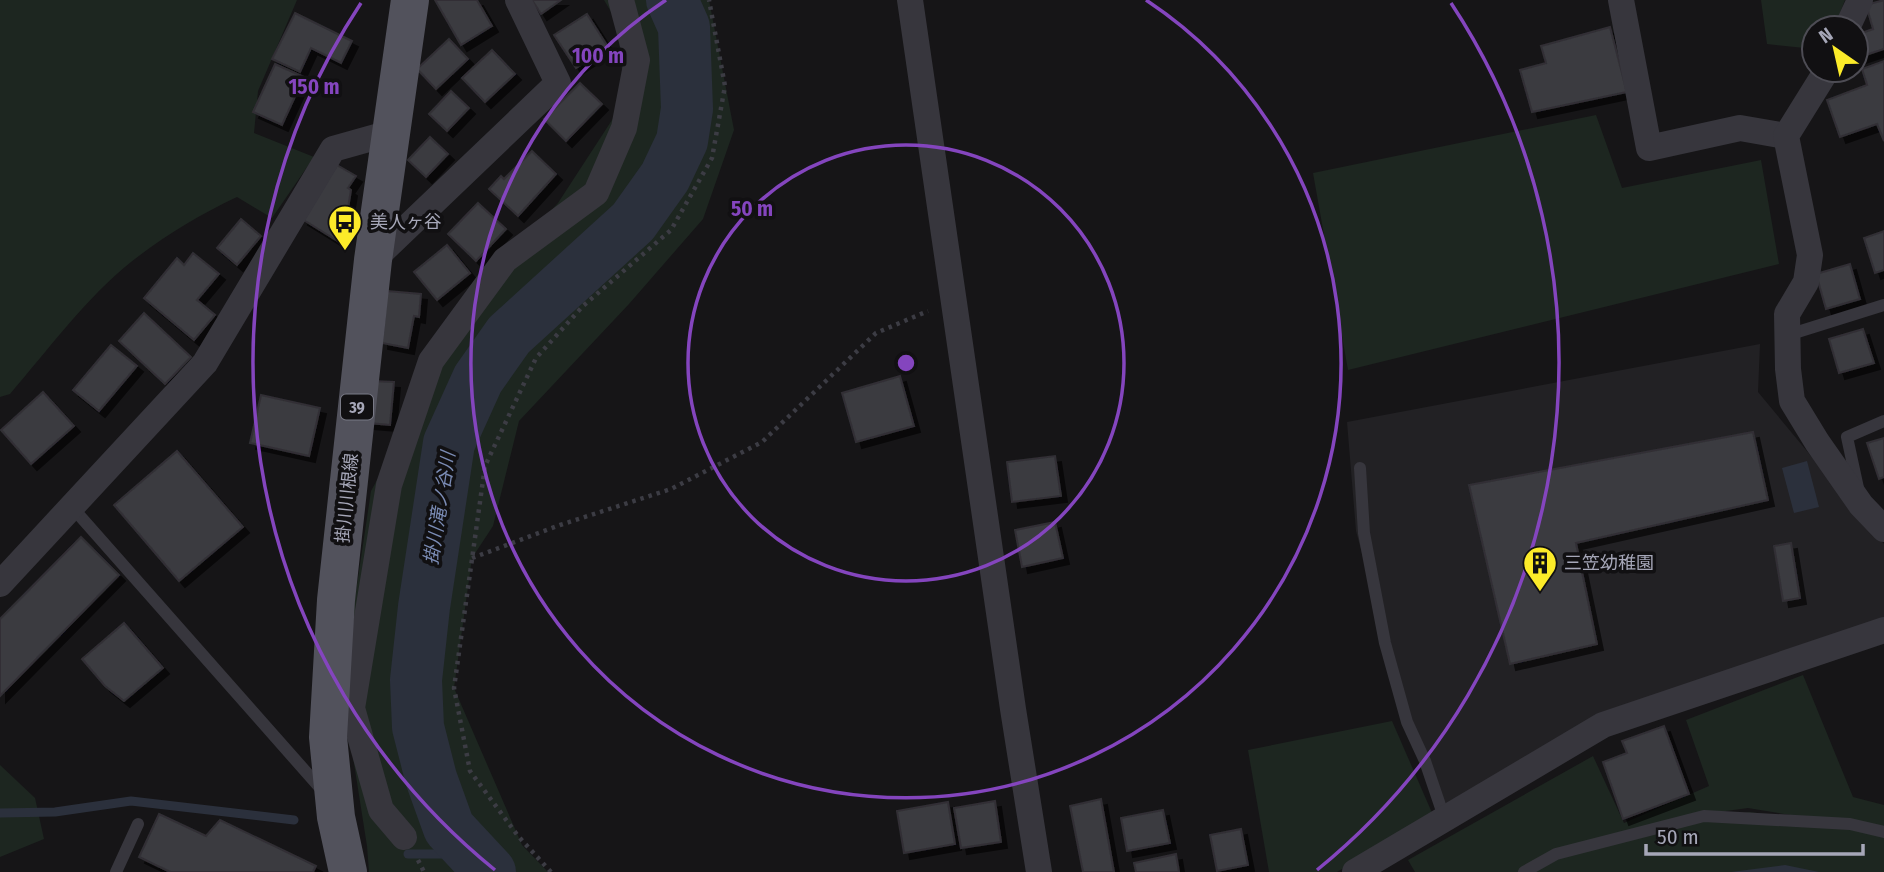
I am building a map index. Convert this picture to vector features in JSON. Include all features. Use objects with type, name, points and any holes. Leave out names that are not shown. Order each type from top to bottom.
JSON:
[{"type":"main road","name":"掛川川根線","points":[[346,864],[335,810],[328,737],[336,600],[373,260],[410,0]]},
{"type":"street","points":[[373,260],[558,83],[518,0]]},
{"type":"street","points":[[404,837],[382,810],[352,708],[389,485],[431,361],[505,260],[596,193],[624,128],[637,60],[621,0]]},
{"type":"street","points":[[910,0],[1039,872]]},
{"type":"street","points":[[1621,0],[1648,148],[1740,128],[1786,136]]},
{"type":"street","points":[[1818,84],[1786,136],[1811,255],[1806,282],[1787,314],[1788,369],[1792,401],[1861,505],[1884,529]]},
{"type":"street","points":[[0,584],[205,363],[334,149],[390,133]]},
{"type":"street","points":[[1355,872],[1603,724],[1884,630]]},
{"type":"lane","points":[[1788,335],[1884,305]]},
{"type":"lane","points":[[1861,505],[1847,437],[1884,421]]},
{"type":"lane","points":[[1360,468],[1364,533],[1385,643],[1407,722],[1425,761],[1444,817]]},
{"type":"lane","points":[[72,507],[335,810]]},
{"type":"lane","points":[[1524,872],[1556,854],[1704,816],[1850,824],[1884,832]]},
{"type":"lane","points":[[116,872],[138,824]]},
{"type":"path","points":[[551,872],[518,836],[470,771],[454,688],[485,466],[536,358],[583,306],[671,230],[712,158],[726,86],[709,0]]},
{"type":"path","points":[[472,558],[671,488],[762,442],[876,333],[954,301]]},
{"type":"path","points":[[419,862],[424,872]]},
{"type":"shaded area","points":[[0,0],[297,0],[258,91],[254,133],[314,157],[272,218],[237,197],[182,226],[131,262],[83,308],[10,394],[0,397]]},
{"type":"shaded area","points":[[604,0],[709,0],[734,130],[703,219],[629,304],[519,421],[493,526],[472,558],[454,688],[522,845],[548,872],[369,872],[353,757],[350,631],[371,491],[394,449],[447,323],[558,203],[625,100],[617,22]]},
{"type":"shaded area","points":[[1761,0],[1845,0],[1840,14],[1800,14],[1800,48],[1767,44]]},
{"type":"shaded area","points":[[1596,115],[1622,188],[1761,160],[1779,264],[1348,370],[1313,173]]},
{"type":"shaded area","points":[[1760,344],[1758,392],[1884,544],[1884,618],[1643,702],[1444,817],[1407,722],[1356,531],[1347,422]]},
{"type":"shaded area","points":[[1803,675],[1853,797],[1884,805],[1884,872],[1415,872],[1408,860],[1593,756],[1624,823],[1709,786],[1686,720]],"holes":[[[1748,808],[1839,823],[1749,812],[1588,847],[1719,812]]]},
{"type":"shaded area","points":[[1392,721],[1433,815],[1337,872],[1269,872],[1248,750]]},
{"type":"shaded area","points":[[0,765],[35,798],[44,839],[0,857]]},
{"type":"water","points":[[1807,461],[1819,507],[1794,513],[1782,468]]},
{"type":"water","points":[[1785,865],[1819,872],[1731,872]]},
{"type":"building","points":[[435,0],[477,0],[492,26],[461,45]]},
{"type":"building","points":[[532,0],[561,0],[541,14]]},
{"type":"building","points":[[1884,0],[1884,49],[1870,54],[1870,30],[1873,29],[1866,5]]},
{"type":"building","points":[[295,13],[352,41],[341,63],[311,48],[300,72],[272,59]]},
{"type":"building","points":[[587,14],[608,47],[576,68],[554,35]]},
{"type":"building","points":[[1610,27],[1627,92],[1532,112],[1520,70],[1546,63],[1541,46]]},
{"type":"building","points":[[449,39],[468,59],[436,89],[417,69]]},
{"type":"building","points":[[492,50],[515,74],[485,102],[462,78]]},
{"type":"building","points":[[1884,61],[1884,141],[1877,124],[1840,137],[1827,100],[1870,84],[1870,66]]},
{"type":"building","points":[[275,64],[304,77],[282,125],[253,112]]},
{"type":"building","points":[[580,83],[602,104],[566,141],[544,119]]},
{"type":"building","points":[[451,91],[469,108],[447,131],[429,114]]},
{"type":"building","points":[[430,137],[448,154],[426,177],[408,160]]},
{"type":"building","points":[[532,151],[556,174],[518,216],[489,189],[501,176],[504,179]]},
{"type":"building","points":[[337,165],[356,176],[348,188],[351,190],[347,215],[339,227],[346,231],[339,242],[302,219]]},
{"type":"building","points":[[478,203],[506,229],[476,261],[448,234]]},
{"type":"building","points":[[241,219],[261,236],[237,265],[217,248]]},
{"type":"building","points":[[1884,231],[1884,270],[1875,273],[1864,238]]},
{"type":"building","points":[[447,245],[470,273],[437,300],[414,272]]},
{"type":"building","points":[[193,253],[219,274],[197,300],[215,315],[194,340],[144,298],[177,258],[184,265]]},
{"type":"building","points":[[1850,264],[1860,299],[1826,309],[1816,274]]},
{"type":"building","points":[[387,291],[421,294],[419,317],[414,316],[408,348],[382,343]]},
{"type":"building","points":[[144,313],[191,357],[165,384],[119,341]]},
{"type":"building","points":[[1863,329],[1874,363],[1839,373],[1829,339]]},
{"type":"building","points":[[111,345],[137,366],[99,411],[73,390]]},
{"type":"building","points":[[900,376],[914,426],[856,442],[842,393]]},
{"type":"building","points":[[372,381],[394,382],[390,425],[368,423]]},
{"type":"building","points":[[43,392],[74,426],[31,464],[1,430]]},
{"type":"building","points":[[261,395],[320,408],[309,456],[250,443]]},
{"type":"building","name":"三笠幼稚園","points":[[1753,432],[1768,500],[1576,543],[1597,644],[1510,664],[1469,485]]},
{"type":"building","points":[[1884,438],[1884,477],[1879,479],[1867,443]]},
{"type":"building","points":[[177,451],[243,527],[179,581],[114,505]]},
{"type":"building","points":[[1055,456],[1061,496],[1012,502],[1007,462]]},
{"type":"building","points":[[1055,522],[1063,558],[1022,567],[1015,530]]},
{"type":"building","points":[[81,537],[119,575],[0,696],[0,619]]},
{"type":"building","points":[[1791,543],[1800,598],[1783,601],[1774,546]]},
{"type":"building","points":[[124,623],[163,668],[124,701],[105,686],[82,659]]},
{"type":"building","points":[[1664,726],[1689,794],[1623,819],[1603,762],[1627,753],[1622,741]]},
{"type":"building","points":[[1101,799],[1114,872],[1083,872],[1070,806]]},
{"type":"building","points":[[995,801],[1001,842],[961,848],[954,808]]},
{"type":"building","points":[[948,802],[955,844],[904,853],[897,811]]},
{"type":"building","points":[[1163,810],[1170,843],[1127,851],[1121,818]]},
{"type":"building","points":[[159,814],[206,836],[220,820],[316,866],[313,872],[170,872],[139,857]]},
{"type":"building","points":[[1241,829],[1248,865],[1217,871],[1210,835]]},
{"type":"building","points":[[1176,854],[1179,872],[1136,872],[1134,863]]},
{"type":"waterway","name":"掛川滝ノ谷川","points":[[490,872],[449,828],[431,778],[418,727],[416,680],[424,607],[449,443],[478,379],[509,335],[633,222],[665,177],[682,141],[687,109],[684,27],[672,0]]},
{"type":"waterway","points":[[0,813],[55,812],[131,801],[294,820]]},
{"type":"waterway","points":[[408,854],[471,854]]},
{"type":"place","name":"美人ヶ谷","points":[[345,252]]},
{"type":"place","name":"三笠幼稚園","points":[[1540,593]]}]
